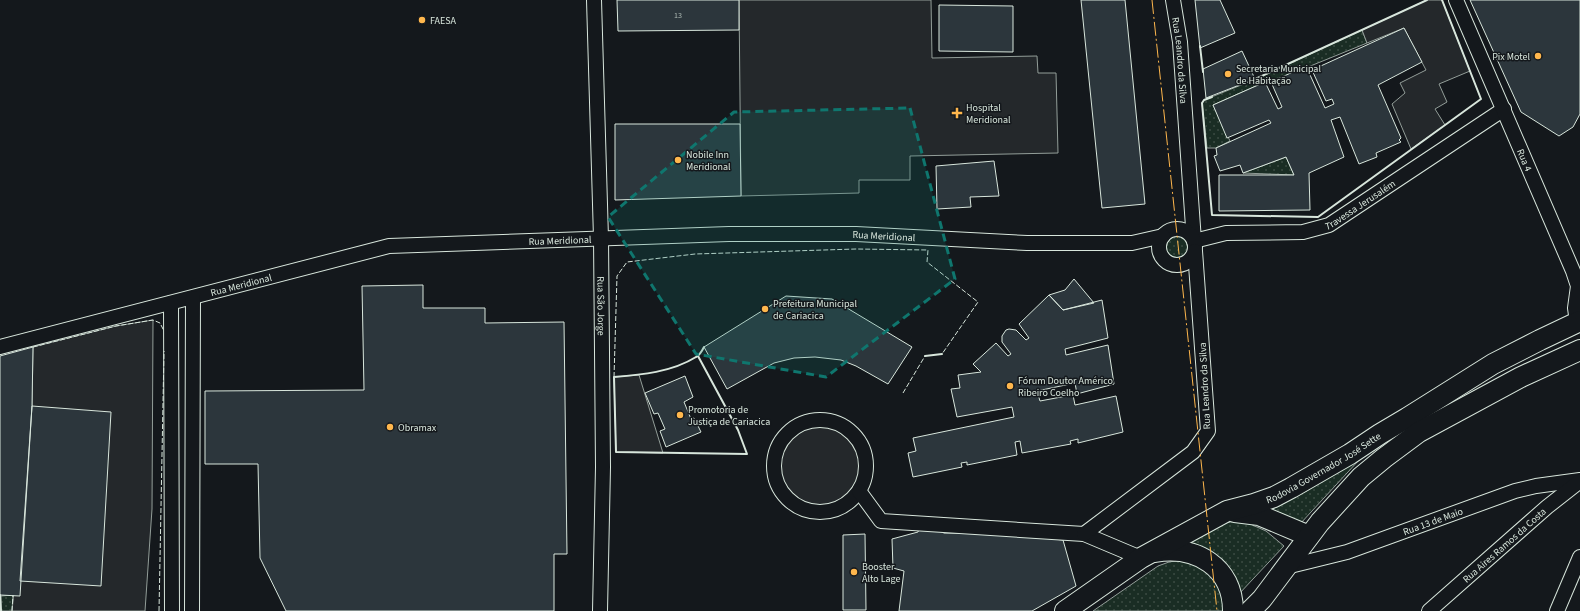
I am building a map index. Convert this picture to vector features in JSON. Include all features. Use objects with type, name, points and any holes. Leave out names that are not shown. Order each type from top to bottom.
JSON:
[{"type":"main road","points":[[1522,377],[1569,348],[1574,340],[1579,322]]},
{"type":"main road","name":"Rodovia Governador José Sette","points":[[1065,611],[1141,558],[1227,511],[1274,497],[1291,488],[1350,454],[1494,364],[1579,322]]},
{"type":"main road","points":[[1250,611],[1262,598],[1309,536],[1361,477],[1419,432],[1522,377],[1580,350]]},
{"type":"main road","points":[[1227,511],[1259,515],[1309,536]]},
{"type":"main road","points":[[1141,558],[1154,552],[1169,550],[1194,554],[1209,562],[1221,572],[1231,589],[1233,611]]},
{"type":"street","name":"Rua São Jorge","points":[[594,0],[601,238],[603,467],[600,611]]},
{"type":"street","name":"Rua Leandro da Silva","points":[[1084,534],[1193,452],[1208,431],[1180,42],[1173,0]]},
{"type":"street","name":"Rua 4","points":[[1456,0],[1578,286],[1575,308],[1579,322]]},
{"type":"street","name":"Travessa Jerusalém","points":[[1195,246],[1226,233],[1303,232],[1329,225],[1504,110]]},
{"type":"street","points":[[1179,229],[1187,232],[1195,246],[1191,260],[1177,265],[1169,263],[1159,251],[1160,241],[1163,236],[1171,230],[1179,229]]},
{"type":"street","name":"Rua Meridional","points":[[0,347],[389,246],[706,234],[856,234],[1027,243],[1132,243]]},
{"type":"street","points":[[1132,243],[1163,236]]},
{"type":"street","points":[[1132,243],[1169,263],[1183,268],[1198,283]]},
{"type":"street","points":[[192,611],[193,298]]},
{"type":"street","points":[[171,303],[172,611]]},
{"type":"street","points":[[818,420],[837,424],[849,431],[859,442],[865,455],[866,469],[864,483],[859,492],[846,505],[833,511],[818,512],[804,510],[792,503],[782,492],[776,478],[774,464],[777,450],[785,438],[795,428],[808,422],[818,420]]},
{"type":"street","name":"Rua 13 de Maio","points":[[1286,567],[1347,552],[1515,491],[1536,486],[1580,480]]},
{"type":"street","name":"Rua Aires Ramos da Costa","points":[[1429,611],[1547,507],[1580,480]]},
{"type":"street","points":[[859,492],[881,521],[1084,534],[1141,558]]},
{"type":"street","points":[[1556,611],[1580,557]]},
{"type":"highlighted area","points":[[910,108],[955,279],[826,377],[696,354],[608,217],[734,112]]},
{"type":"green space","points":[[1362,30],[1367,43],[1271,82],[1265,82],[1213,105],[1230,141],[1216,148],[1207,148],[1202,103],[1204,100],[1261,77]]},
{"type":"green space","points":[[1286,157],[1294,175],[1243,173]]},
{"type":"green space","points":[[1175,230],[1183,231],[1192,237],[1190,259],[1181,264],[1173,264],[1167,260],[1162,255],[1160,248],[1161,240],[1166,234]]},
{"type":"green space","points":[[1371,447],[1300,524],[1269,511],[1308,490]]},
{"type":"green space","points":[[1241,520],[1266,531],[1284,546],[1238,595],[1180,543],[1220,524]]},
{"type":"green space","points":[[1181,560],[1192,562],[1211,574],[1223,595],[1223,611],[1093,611],[1158,566]]},
{"type":"green space","points":[[13,595],[12,611],[1,611],[1,596]]},
{"type":"shaded area","points":[[739,0],[931,0],[932,58],[1037,56],[1038,73],[1056,73],[1058,153],[910,156],[910,180],[859,180],[859,193],[741,196]]},
{"type":"shaded area","points":[[1427,0],[1442,0],[1470,71],[1439,84],[1447,102],[1435,109],[1445,125],[1411,149],[1392,104],[1405,93],[1400,83],[1426,70],[1404,28],[1367,43],[1362,30]]},
{"type":"shaded area","points":[[153,320],[152,509],[145,611],[12,611],[32,406],[33,347],[116,326]]},
{"type":"shaded area","points":[[639,375],[663,453],[616,452],[614,377]]},
{"type":"shaded area","points":[[820,420],[837,424],[852,434],[862,449],[866,466],[862,483],[852,498],[837,508],[820,512],[803,508],[788,498],[778,483],[774,466],[778,449],[788,434],[803,424]]},
{"type":"building","points":[[617,0],[739,0],[739,30],[618,31]]},
{"type":"building","points":[[1081,0],[1125,0],[1145,204],[1102,208]]},
{"type":"building","points":[[1195,0],[1220,0],[1235,33],[1200,48]]},
{"type":"building","name":"Pix Motel","points":[[1470,0],[1580,0],[1580,114],[1573,127],[1559,136],[1521,112]]},
{"type":"building","points":[[939,5],[1013,6],[1013,52],[939,51]]},
{"type":"building","points":[[1404,28],[1422,62],[1378,85],[1401,138],[1399,140],[1401,142],[1376,153],[1377,157],[1359,164],[1340,117],[1331,120],[1344,157],[1309,173],[1310,210],[1219,211],[1219,175],[1294,175],[1286,157],[1243,173],[1240,165],[1220,171],[1214,156],[1217,155],[1216,148],[1271,123],[1269,120],[1227,138],[1213,105],[1265,82],[1278,109],[1282,107],[1271,82],[1306,66],[1325,108],[1334,104],[1332,99],[1326,101],[1312,70]]},
{"type":"building","name":"Secretaria Municipal de Habitação","points":[[1242,51],[1255,79],[1206,98],[1203,69]]},
{"type":"building","name":"Nobile Inn Meridional","points":[[615,124],[740,124],[741,196],[615,200]]},
{"type":"building","points":[[994,161],[999,196],[970,197],[971,207],[937,209],[936,166]]},
{"type":"building","points":[[1074,279],[1094,303],[1063,310],[1049,295],[1065,290]]},
{"type":"building","name":"Obramax","points":[[423,285],[423,308],[485,308],[485,323],[564,322],[567,554],[554,554],[554,611],[286,611],[260,558],[258,464],[205,464],[205,391],[364,390],[362,286]]},
{"type":"building","name":"Fórum Doutor Américo Ribeiro Coelho","points":[[1049,295],[1063,310],[1102,300],[1108,338],[1065,349],[1066,355],[1108,345],[1114,384],[1077,394],[1075,383],[1037,391],[1040,401],[1076,394],[1073,395],[1075,405],[1116,396],[1123,432],[1078,443],[1078,439],[1070,441],[1071,444],[1022,453],[1020,441],[1015,442],[1017,455],[967,465],[967,462],[961,463],[962,467],[913,477],[908,453],[916,451],[913,438],[1014,417],[1012,407],[957,417],[951,389],[960,388],[958,375],[981,372],[973,364],[996,343],[1008,356],[1011,354],[1002,342],[1002,336],[1006,330],[1016,330],[1026,340],[1029,338],[1019,324]]},
{"type":"building","points":[[786,296],[832,299],[912,347],[888,384],[856,366],[841,360],[815,357],[794,358],[774,363],[727,389],[704,347]]},
{"type":"building","points":[[33,347],[32,406],[20,596],[0,595],[0,356]]},
{"type":"building","points":[[685,376],[693,397],[684,402],[691,419],[694,418],[701,432],[666,447],[660,431],[665,429],[658,413],[654,414],[645,393]]},
{"type":"building","points":[[32,406],[111,412],[101,586],[20,581]]},
{"type":"building","points":[[934,528],[944,533],[995,533],[1063,540],[1076,586],[1032,611],[899,611],[904,571],[893,568],[892,539],[918,532],[919,529]]},
{"type":"building","name":"Booster Alto Lage","points":[[865,534],[866,610],[843,610],[843,535]]},
{"type":"fence","points":[[614,377],[617,276],[627,262],[695,254],[856,249],[928,250],[927,262],[978,302],[942,354]]},
{"type":"fence","points":[[33,347],[116,326],[153,320],[160,323],[164,331]]},
{"type":"fence","points":[[159,611],[164,351]]},
{"type":"fence","points":[[903,393],[925,356]]},
{"type":"fence","points":[[12,611],[13,595]]},
{"type":"wall","points":[[1253,80],[1427,0]]},
{"type":"wall","points":[[1212,97],[1204,100],[1202,103],[1212,215],[1318,217],[1481,99],[1442,0]]},
{"type":"wall","points":[[1200,46],[1203,72]]},
{"type":"wall","points":[[698,356],[738,430],[747,454],[616,452],[614,377],[645,374],[677,366],[697,356],[701,353],[704,347]]},
{"type":"wall","points":[[925,356],[942,354]]},
{"type":"wall","points":[[0,595],[1,611]]},
{"type":"power","points":[[1152,0],[1217,611]]},
{"type":"place","name":"FAESA","points":[[422,20]]},
{"type":"place","name":"Pix Motel","points":[[1538,56]]},
{"type":"place","name":"Secretaria Municipal de Habitação","points":[[1228,74]]},
{"type":"place","name":"Hospital Meridional","points":[[957,113]]},
{"type":"place","name":"Nobile Inn Meridional","points":[[678,160]]},
{"type":"place","name":"Prefeitura Municipal de Cariacica","points":[[765,309]]},
{"type":"place","name":"Fórum Doutor Américo Ribeiro Coelho","points":[[1010,386]]},
{"type":"place","name":"Promotoria de Justiça de Cariacica","points":[[680,415]]},
{"type":"place","name":"Obramax","points":[[390,427]]},
{"type":"place","name":"Booster Alto Lage","points":[[854,572]]}]
